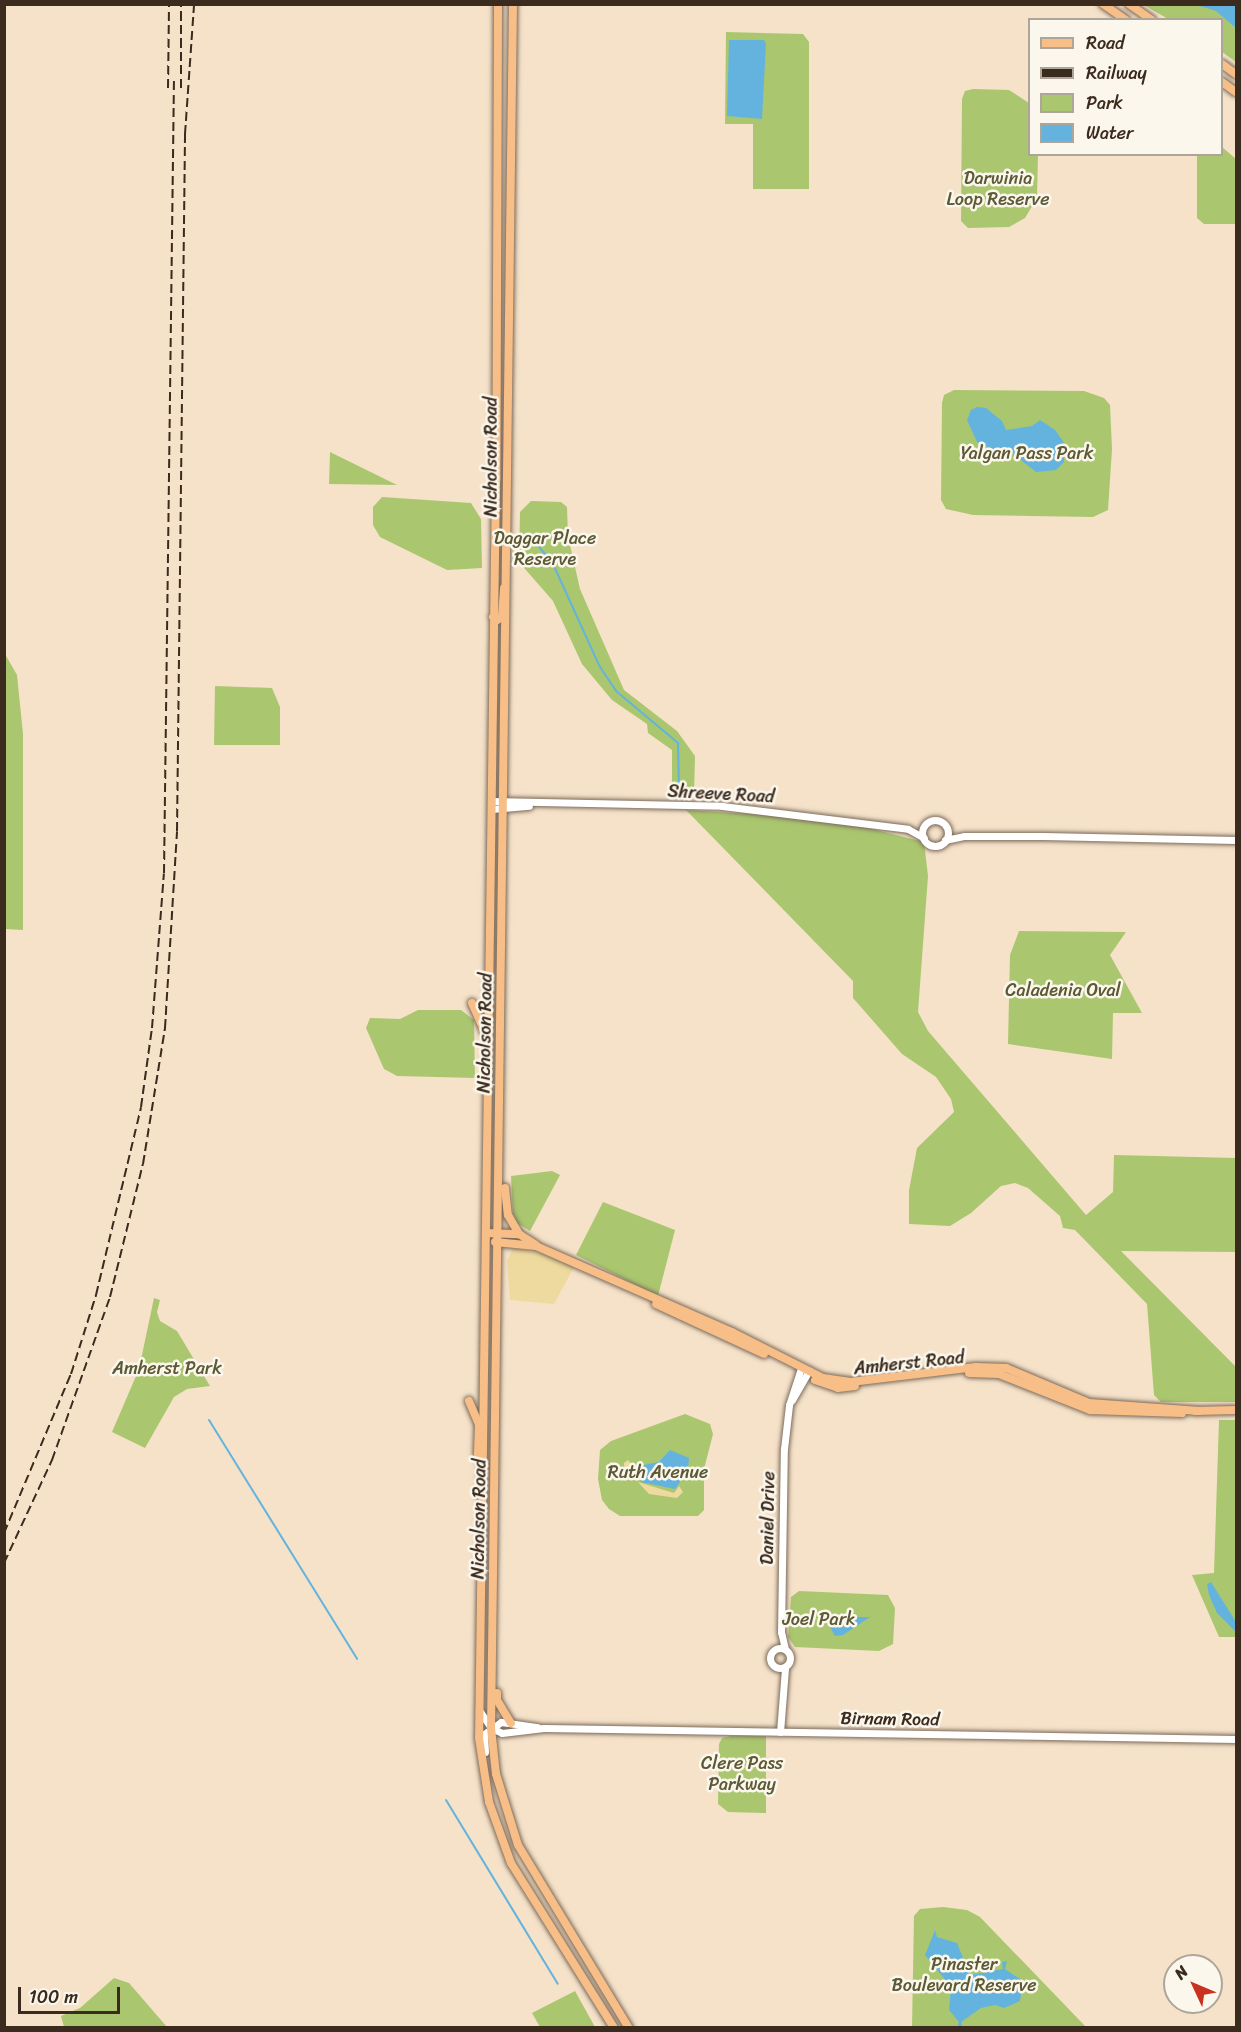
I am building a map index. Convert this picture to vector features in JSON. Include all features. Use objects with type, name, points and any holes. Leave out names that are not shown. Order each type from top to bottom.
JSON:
[{"type":"main road","name":"Nicholson Road","points":[[498,4],[492,805],[484,1466],[478,1709],[481,1765],[498,1833],[521,1882],[614,2028]]},
{"type":"main road","name":"Nicholson Road","points":[[513,4],[501,1146],[491,1728],[496,1774],[518,1845],[628,2026]]},
{"type":"main road","points":[[1103,4],[1123,18]]},
{"type":"main road","points":[[1129,4],[1149,18]]},
{"type":"main road","points":[[1223,65],[1236,74]]},
{"type":"main road","points":[[1223,83],[1236,92]]},
{"type":"main road","points":[[493,617],[497,620],[502,617],[507,576]]},
{"type":"main road","points":[[472,1003],[489,1042]]},
{"type":"main road","points":[[501,1146],[508,1215],[519,1234]]},
{"type":"main road","points":[[486,1238],[499,1233],[519,1234]]},
{"type":"main road","name":"Amherst Road","points":[[519,1234],[536,1246],[823,1378],[851,1382],[976,1367],[1006,1368],[1089,1403],[1200,1411],[1236,1410]]},
{"type":"main road","name":"Amherst Road","points":[[486,1238],[499,1242],[536,1246]]},
{"type":"main road","points":[[469,1401],[479,1424],[478,1454],[484,1466]]},
{"type":"main road","points":[[495,1591],[499,1600],[497,1700],[511,1723]]},
{"type":"street","name":"Shreeve Road","points":[[492,805],[723,806],[908,829],[938,820],[947,828],[964,836]]},
{"type":"street","points":[[924,838],[925,825]]},
{"type":"street","points":[[945,840],[947,828]]},
{"type":"street","name":"Shreeve Road","points":[[908,829],[934,845],[964,836],[1236,840]]},
{"type":"street","name":"Daniel Drive","points":[[781,1668],[791,1659],[785,1649],[781,1632],[784,1449],[789,1405],[804,1371]]},
{"type":"street","name":"Daniel Drive","points":[[780,1731],[781,1668],[770,1659],[781,1632]]},
{"type":"street","points":[[774,1649],[785,1649]]},
{"type":"street","points":[[478,1709],[491,1728],[483,1737],[489,1802]]},
{"type":"street","name":"Birnam Road","points":[[491,1728],[501,1722],[544,1728]]},
{"type":"street","name":"Birnam Road","points":[[491,1728],[502,1733],[544,1728],[1236,1739]]},
{"type":"green space","points":[[1144,5],[1236,5],[1236,62],[1223,53],[1223,18],[1166,18]]},
{"type":"green space","points":[[726,32],[803,34],[809,42],[809,189],[753,189],[753,124],[725,124]]},
{"type":"green space","name":"Darwinia Loop Reserve","points":[[973,89],[1009,90],[1028,102],[1028,156],[1038,156],[1037,198],[1025,218],[1009,227],[968,228],[961,221],[962,99],[965,91]]},
{"type":"green space","points":[[1223,148],[1236,159],[1236,224],[1204,224],[1197,218],[1197,156],[1223,156]]},
{"type":"green space","name":"Yalgan Pass Park","points":[[954,390],[1084,391],[1104,398],[1110,405],[1112,449],[1108,510],[1093,517],[973,515],[946,509],[941,500],[942,403],[944,395]]},
{"type":"green space","points":[[330,452],[397,485],[329,484]]},
{"type":"green space","points":[[382,497],[471,503],[481,519],[482,568],[447,570],[380,537],[373,525],[373,507]]},
{"type":"green space","name":"Daggar Place Reserve","points":[[531,501],[561,502],[567,507],[568,536],[580,589],[624,690],[677,731],[695,756],[694,796],[672,795],[672,750],[648,733],[647,724],[612,700],[582,664],[553,601],[519,562],[520,512]]},
{"type":"green space","points":[[5,654],[17,675],[23,734],[23,930],[5,929]]},
{"type":"green space","points":[[215,686],[272,688],[280,707],[280,745],[214,745]]},
{"type":"green space","points":[[686,810],[785,816],[860,826],[924,842],[928,876],[918,1012],[928,1031],[1086,1215],[1113,1192],[1114,1155],[1236,1158],[1236,1252],[1121,1251],[1236,1367],[1236,1402],[1161,1402],[1154,1395],[1147,1304],[1075,1230],[1063,1228],[1060,1216],[1028,1188],[1015,1183],[1001,1186],[971,1213],[950,1226],[909,1224],[909,1190],[917,1148],[954,1112],[951,1099],[936,1077],[902,1054],[853,998],[853,981]]},
{"type":"green space","name":"Caladenia Oval","points":[[1019,931],[1126,932],[1110,955],[1142,1013],[1113,1013],[1112,1059],[1008,1044],[1010,955]]},
{"type":"green space","points":[[418,1010],[461,1010],[474,1020],[475,1078],[397,1076],[384,1069],[366,1028],[370,1018],[400,1019]]},
{"type":"green space","points":[[552,1171],[560,1175],[530,1231],[517,1223],[513,1213],[511,1176]]},
{"type":"green space","points":[[603,1202],[675,1230],[658,1296],[576,1255]]},
{"type":"green space","name":"Amherst Park","points":[[154,1298],[160,1300],[157,1312],[160,1321],[177,1331],[210,1386],[187,1389],[174,1397],[145,1448],[112,1432],[139,1369]]},
{"type":"green space","name":"Ruth Avenue","points":[[685,1414],[710,1424],[713,1434],[704,1469],[704,1510],[698,1516],[620,1516],[609,1509],[602,1500],[598,1479],[600,1450],[611,1441]]},
{"type":"green space","points":[[1219,1420],[1236,1420],[1236,1637],[1219,1637],[1192,1575],[1214,1573]]},
{"type":"green space","name":"Joel Park","points":[[799,1591],[888,1595],[895,1608],[893,1644],[879,1651],[795,1647],[788,1637],[791,1597]]},
{"type":"green space","name":"Clere Pass Parkway","points":[[766,1736],[766,1813],[728,1812],[718,1804],[719,1744],[722,1738]]},
{"type":"green space","name":"Pinaster Boulevard Reserve","points":[[943,1907],[967,1910],[980,1917],[1086,2027],[912,2028],[914,1916],[920,1909]]},
{"type":"green space","points":[[114,1978],[129,1983],[167,2027],[64,2027],[61,2016],[80,2008]]},
{"type":"green space","points":[[575,1991],[595,2027],[540,2027],[532,2013]]},
{"type":"sand","points":[[513,1248],[541,1253],[574,1267],[554,1304],[510,1300],[507,1261]]},
{"type":"sand","points":[[628,1460],[637,1471],[637,1478],[624,1476],[624,1463]]},
{"type":"sand","points":[[638,1482],[674,1493],[679,1486],[683,1492],[677,1498],[649,1494]]},
{"type":"water","points":[[1197,5],[1236,5],[1236,28],[1216,11]]},
{"type":"water","points":[[729,40],[764,40],[766,44],[762,119],[727,116]]},
{"type":"water","points":[[977,407],[986,408],[1002,421],[1006,430],[1032,426],[1040,420],[1055,430],[1065,444],[1064,462],[1056,470],[1036,472],[1012,453],[1000,453],[977,442],[967,420],[971,410]]},
{"type":"water","points":[[670,1450],[689,1458],[688,1468],[674,1468],[680,1482],[675,1489],[641,1482],[638,1466],[659,1462]]},
{"type":"water","points":[[1211,1582],[1236,1622],[1236,1632],[1217,1613],[1209,1595],[1207,1584]]},
{"type":"water","points":[[824,1617],[870,1617],[843,1635],[835,1636]]},
{"type":"water","points":[[935,1930],[937,1937],[957,1943],[970,1975],[1003,1969],[1002,1962],[1007,1961],[1005,1969],[1023,1981],[1020,2001],[1004,2008],[995,2005],[981,2008],[961,2022],[962,2027],[957,2027],[959,2022],[949,2010],[951,1987],[925,1955]]},
{"type":"waterway","points":[[534,541],[553,564],[600,667],[616,691],[678,743],[679,792]]},
{"type":"waterway","points":[[209,1420],[357,1659]]},
{"type":"waterway","points":[[446,1800],[558,1984]]},
{"type":"railway","points":[[168,88],[169,4]]},
{"type":"railway","points":[[181,4],[181,88]]},
{"type":"railway","points":[[4,1563],[52,1460],[110,1297],[143,1164],[165,1028],[177,831],[185,134],[194,4]]},
{"type":"railway","points":[[4,1533],[71,1374],[96,1295],[141,1107],[152,1028],[164,873],[174,78]]}]
